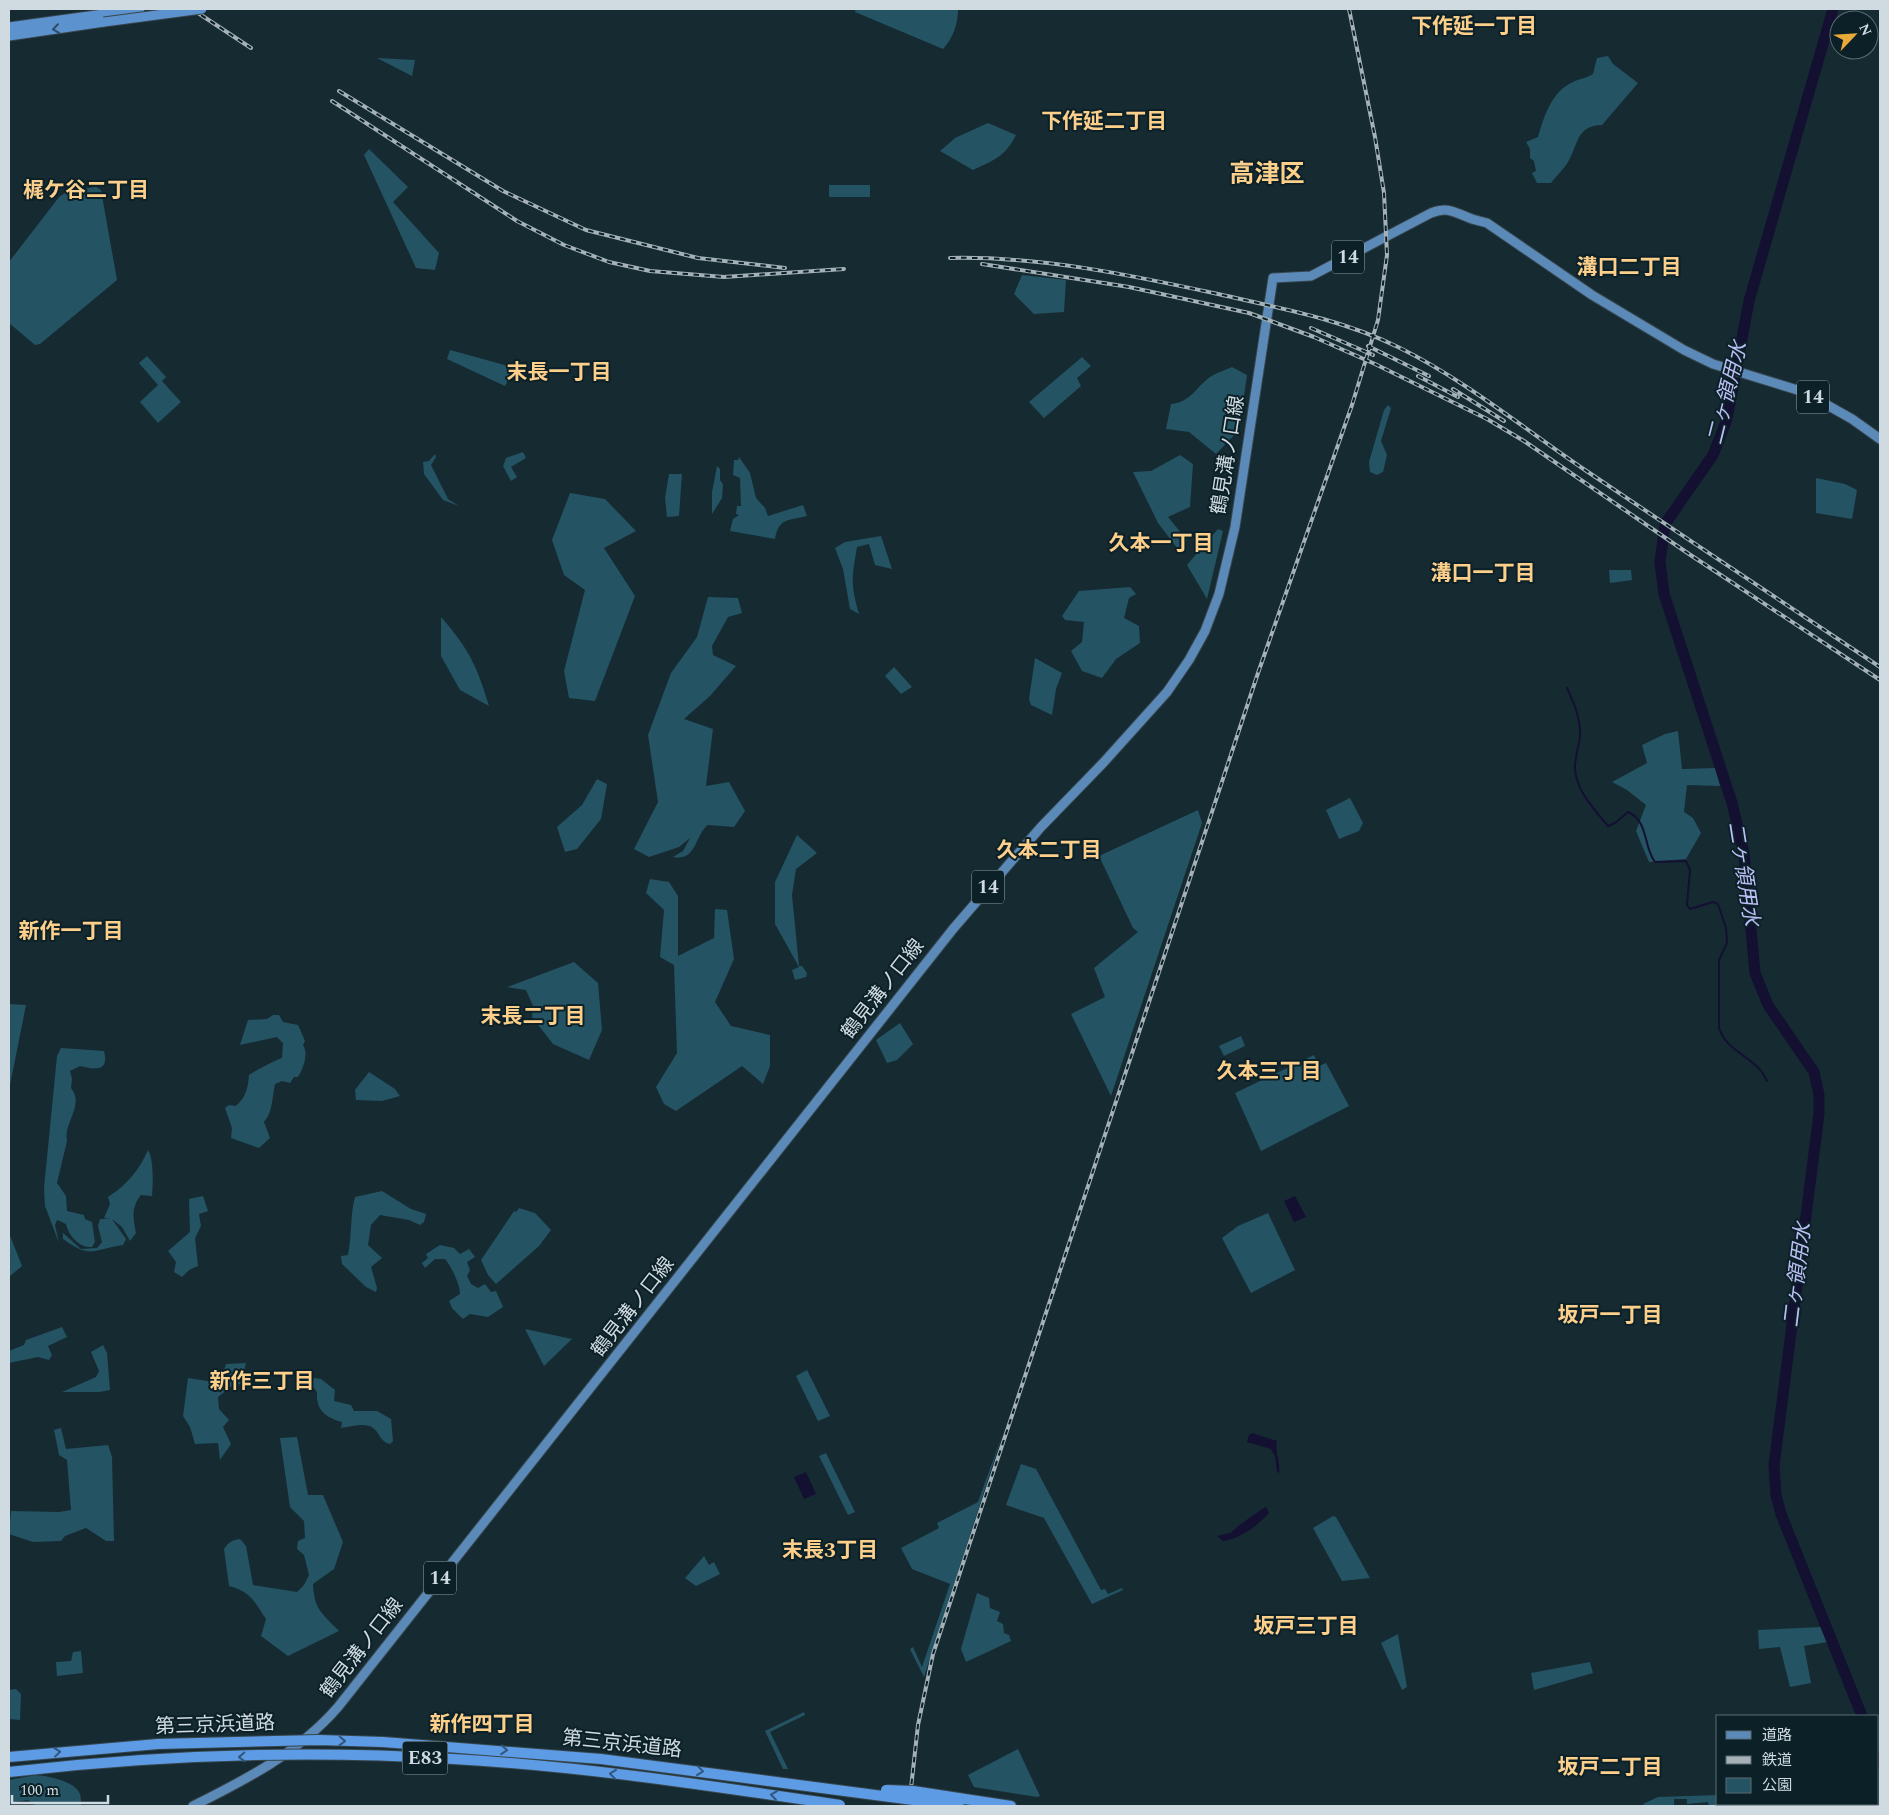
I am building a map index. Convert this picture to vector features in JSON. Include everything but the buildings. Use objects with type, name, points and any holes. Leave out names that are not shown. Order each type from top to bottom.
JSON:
[{"type":"highway","points":[[9,36],[140,9]]},
{"type":"highway","points":[[9,27],[202,9]]},
{"type":"highway","name":"第三京浜道路","points":[[9,1757],[158,1744],[319,1740],[383,1742],[567,1755],[959,1806]]},
{"type":"highway","name":"第三京浜道路","points":[[9,1772],[138,1761],[241,1757],[319,1755],[453,1759],[573,1769],[845,1806]]},
{"type":"highway","points":[[842,1790],[913,1791],[1011,1806]]},
{"type":"main road","name":"鶴見溝ノ口線","points":[[193,1806],[249,1778],[292,1750],[316,1732],[338,1707],[971,907],[1041,827],[1104,762],[1180,675],[1210,621],[1228,559],[1273,278],[1311,276],[1441,209],[1453,210],[1491,225],[1558,273],[1632,320],[1702,359],[1804,392],[1880,439]]},
{"type":"green space","points":[[856,9],[958,9],[954,30],[950,40],[943,49],[855,12]]},
{"type":"green space","points":[[1608,56],[1613,64],[1638,83],[1602,125],[1594,126],[1583,132],[1568,162],[1551,183],[1537,183],[1532,173],[1536,171],[1534,161],[1530,158],[1530,149],[1526,142],[1538,137],[1546,112],[1560,91],[1567,85],[1593,74],[1597,58]]},
{"type":"green space","points":[[377,58],[415,60],[412,76]]},
{"type":"green space","points":[[988,123],[1016,135],[1008,148],[993,160],[973,170],[940,151],[955,138]]},
{"type":"green space","points":[[369,149],[408,187],[393,202],[439,253],[435,270],[416,268],[364,155]]},
{"type":"green space","points":[[829,185],[870,185],[870,197],[829,197]]},
{"type":"green space","points":[[96,187],[101,190],[117,280],[40,344],[35,345],[9,323],[9,262],[59,197],[68,191]]},
{"type":"green space","points":[[1022,275],[1066,280],[1064,312],[1034,314],[1014,294]]},
{"type":"green space","points":[[450,350],[515,368],[505,386],[447,359]]},
{"type":"green space","points":[[147,356],[166,377],[162,381],[181,402],[158,423],[140,402],[158,385],[139,363]]},
{"type":"green space","points":[[1082,357],[1091,366],[1077,378],[1081,386],[1044,418],[1029,402]]},
{"type":"green space","points":[[1232,367],[1247,375],[1239,430],[1216,454],[1189,432],[1166,429],[1171,404],[1178,403],[1188,397],[1210,377]]},
{"type":"green space","points":[[1388,405],[1391,408],[1381,441],[1387,455],[1383,472],[1377,475],[1370,472],[1369,462],[1384,410]]},
{"type":"green space","points":[[523,452],[526,458],[511,467],[517,477],[511,481],[503,466],[506,458]]},
{"type":"green space","points":[[435,454],[436,457],[431,465],[448,499],[459,506],[443,500],[424,474],[423,462],[429,461]]},
{"type":"green space","points":[[1180,455],[1193,464],[1190,507],[1168,517],[1187,540],[1181,553],[1158,523],[1133,472],[1151,471]]},
{"type":"green space","points":[[739,457],[750,473],[756,498],[765,508],[768,516],[803,505],[807,516],[782,523],[775,539],[730,531],[733,519],[739,515],[736,514],[737,506],[741,506],[740,478],[733,475],[734,460],[738,460]]},
{"type":"green space","points":[[717,466],[720,469],[720,480],[723,484],[722,498],[712,514],[712,492]]},
{"type":"green space","points":[[669,474],[682,474],[679,516],[667,517],[665,498]]},
{"type":"green space","points":[[1816,478],[1845,484],[1857,490],[1852,519],[1816,513]]},
{"type":"green space","points":[[570,493],[605,499],[636,531],[604,548],[635,596],[595,701],[569,698],[564,671],[585,590],[564,575],[552,540]]},
{"type":"green space","points":[[1218,529],[1223,531],[1207,599],[1187,565]]},
{"type":"green space","points":[[881,536],[892,569],[875,565],[869,544],[857,547],[853,580],[859,614],[850,609],[843,569],[835,548],[845,542]]},
{"type":"green space","points":[[1609,570],[1631,570],[1632,580],[1610,583]]},
{"type":"green space","points":[[1130,587],[1136,594],[1129,598],[1124,618],[1139,626],[1140,643],[1116,659],[1102,678],[1082,671],[1071,651],[1082,642],[1084,622],[1065,620],[1062,616],[1079,591]]},
{"type":"green space","points":[[708,597],[738,598],[742,613],[728,617],[712,646],[713,655],[736,666],[710,696],[684,719],[713,729],[706,786],[729,782],[745,811],[734,827],[708,825],[687,855],[673,857],[683,851],[690,838],[679,847],[649,857],[634,849],[658,802],[648,735],[671,673],[697,637]]},
{"type":"green space","points":[[441,617],[459,639],[471,659],[489,706],[460,690],[441,656]]},
{"type":"green space","points":[[1035,658],[1062,673],[1056,689],[1052,715],[1031,705],[1029,699]]},
{"type":"green space","points":[[894,667],[912,687],[901,694],[885,676]]},
{"type":"green space","points":[[1678,731],[1682,769],[1715,768],[1720,786],[1687,785],[1684,812],[1693,818],[1701,833],[1686,859],[1649,862],[1636,831],[1646,805],[1627,790],[1612,782],[1647,763],[1642,745],[1665,734]]},
{"type":"green space","points":[[597,779],[607,784],[601,819],[577,849],[565,852],[557,827],[582,805]]},
{"type":"green space","points":[[1350,798],[1363,823],[1359,831],[1339,839],[1326,810]]},
{"type":"green space","points":[[1198,810],[1202,823],[1111,1096],[1071,1014],[1105,997],[1094,968],[1138,932],[1133,928],[1099,856]]},
{"type":"green space","points":[[797,835],[817,853],[796,869],[792,895],[799,966],[802,966],[807,973],[806,977],[795,980],[792,970],[799,967],[775,924],[775,882]]},
{"type":"green space","points":[[650,879],[669,882],[678,896],[678,956],[714,938],[715,909],[727,910],[734,959],[715,1002],[731,1026],[770,1035],[770,1066],[763,1084],[742,1066],[676,1111],[664,1104],[656,1087],[677,1053],[674,965],[660,957],[664,910],[646,893]]},
{"type":"green space","points":[[574,962],[598,983],[602,1030],[589,1060],[553,1044],[532,1017],[533,1006],[526,990],[507,987]]},
{"type":"green space","points":[[9,1004],[26,1005],[10,1085],[9,1106]]},
{"type":"green space","points":[[273,1015],[279,1015],[283,1022],[298,1025],[305,1041],[303,1045],[305,1057],[298,1077],[294,1077],[290,1083],[282,1081],[275,1084],[271,1109],[264,1122],[270,1138],[259,1148],[231,1138],[232,1128],[225,1108],[229,1105],[236,1106],[242,1099],[247,1088],[249,1075],[282,1058],[283,1043],[277,1037],[240,1045],[248,1020],[267,1019]]},
{"type":"green space","points":[[900,1023],[913,1044],[897,1060],[887,1063],[876,1040]]},
{"type":"green space","points":[[1241,1036],[1245,1046],[1224,1056],[1219,1046]]},
{"type":"green space","points":[[61,1048],[104,1051],[104,1063],[99,1068],[80,1066],[70,1071],[72,1079],[71,1088],[75,1094],[76,1101],[68,1128],[67,1141],[57,1183],[66,1196],[67,1211],[84,1215],[85,1219],[92,1222],[95,1242],[92,1247],[83,1246],[75,1240],[66,1224],[57,1220],[55,1225],[59,1243],[45,1206],[44,1188],[57,1056]]},
{"type":"green space","points":[[1314,1055],[1319,1066],[1326,1063],[1349,1106],[1261,1151],[1235,1093]]},
{"type":"green space","points":[[369,1072],[395,1089],[400,1096],[382,1101],[356,1100],[355,1090]]},
{"type":"green space","points":[[148,1150],[152,1166],[152,1196],[141,1195],[136,1204],[134,1223],[136,1233],[130,1241],[122,1227],[112,1219],[126,1239],[123,1245],[97,1251],[86,1251],[80,1249],[72,1245],[63,1239],[63,1233],[81,1249],[97,1248],[102,1242],[98,1226],[100,1219],[110,1219],[104,1218],[110,1204],[108,1197],[121,1188],[132,1176]]},
{"type":"green space","points":[[382,1191],[411,1209],[426,1214],[424,1222],[420,1225],[409,1220],[380,1215],[371,1225],[368,1245],[382,1258],[371,1267],[377,1288],[376,1292],[366,1287],[342,1264],[341,1256],[348,1255],[355,1197]]},
{"type":"green space","points":[[203,1196],[208,1211],[199,1214],[201,1226],[195,1238],[198,1266],[189,1270],[182,1277],[174,1272],[176,1262],[168,1251],[190,1232],[189,1199]]},
{"type":"green space","points":[[519,1208],[535,1213],[551,1230],[539,1246],[496,1284],[488,1275],[481,1260],[514,1211],[516,1212]]},
{"type":"green space","points":[[1268,1213],[1295,1270],[1251,1293],[1222,1238],[1238,1226]]},
{"type":"green space","points":[[9,1233],[22,1266],[10,1276],[9,1272]]},
{"type":"green space","points":[[440,1245],[454,1248],[460,1254],[469,1249],[475,1257],[467,1262],[470,1270],[467,1276],[471,1284],[478,1288],[485,1284],[491,1292],[496,1291],[503,1307],[488,1317],[470,1314],[463,1319],[452,1308],[449,1301],[460,1294],[460,1290],[457,1280],[445,1259],[435,1259],[425,1268],[422,1263],[428,1258],[426,1254]]},
{"type":"green space","points":[[62,1327],[67,1337],[48,1346],[52,1355],[49,1360],[38,1357],[9,1363],[9,1351],[24,1345],[26,1340]]},
{"type":"green space","points":[[525,1329],[572,1339],[544,1366]]},
{"type":"green space","points":[[103,1345],[107,1353],[110,1390],[99,1392],[62,1392],[96,1377],[99,1371],[91,1352]]},
{"type":"green space","points":[[246,1363],[241,1384],[233,1385],[218,1397],[219,1409],[229,1420],[223,1427],[231,1444],[220,1460],[218,1443],[195,1444],[190,1427],[183,1416],[188,1378],[220,1383],[226,1364]]},
{"type":"green space","points":[[807,1370],[830,1416],[818,1421],[796,1376]]},
{"type":"green space","points":[[314,1378],[321,1379],[335,1390],[334,1401],[351,1405],[354,1411],[377,1411],[391,1419],[393,1441],[390,1444],[387,1443],[370,1426],[362,1425],[341,1428],[342,1422],[326,1415],[320,1408],[317,1392],[310,1383]]},
{"type":"green space","points":[[61,1428],[66,1449],[108,1445],[112,1457],[114,1541],[106,1541],[86,1528],[65,1536],[61,1541],[33,1542],[9,1534],[11,1511],[59,1512],[71,1510],[67,1460],[59,1455],[54,1430]]},
{"type":"green space","points":[[1003,1433],[924,1677],[910,1649],[913,1647],[922,1667],[950,1584],[912,1569],[901,1548],[939,1528],[937,1523],[978,1502]]},
{"type":"green space","points":[[297,1437],[308,1495],[323,1495],[343,1542],[334,1569],[313,1584],[317,1606],[339,1631],[288,1656],[261,1636],[266,1619],[255,1602],[247,1594],[229,1586],[224,1549],[230,1542],[240,1539],[246,1546],[253,1585],[297,1592],[304,1585],[309,1575],[304,1555],[297,1549],[298,1541],[305,1538],[304,1521],[290,1507],[280,1438]]},
{"type":"green space","points":[[826,1453],[855,1512],[848,1515],[819,1456]]},
{"type":"green space","points":[[1021,1464],[1036,1469],[1101,1590],[1105,1589],[1108,1594],[1122,1588],[1123,1590],[1092,1604],[1044,1518],[1006,1505]]},
{"type":"green space","points":[[1333,1516],[1336,1517],[1370,1578],[1342,1581],[1313,1528]]},
{"type":"green space","points":[[704,1556],[709,1565],[714,1562],[720,1574],[696,1586],[685,1578]]},
{"type":"green space","points":[[977,1593],[989,1598],[990,1608],[1000,1612],[997,1621],[1003,1624],[1004,1633],[1009,1635],[1011,1641],[966,1662],[961,1649]]},
{"type":"green space","points":[[1821,1627],[1827,1642],[1804,1646],[1811,1683],[1790,1687],[1780,1647],[1759,1649],[1758,1630]]},
{"type":"green space","points":[[1398,1634],[1407,1687],[1402,1690],[1381,1643]]},
{"type":"green space","points":[[81,1651],[83,1673],[57,1676],[56,1662],[71,1661],[73,1652]]},
{"type":"green space","points":[[1590,1662],[1593,1673],[1534,1690],[1531,1673]]},
{"type":"green space","points":[[16,1689],[21,1694],[20,1720],[9,1719],[9,1690]]},
{"type":"green space","points":[[804,1712],[805,1715],[770,1732],[788,1769],[783,1769],[765,1731]]},
{"type":"green space","points":[[1018,1749],[1040,1796],[974,1787],[968,1775]]},
{"type":"green space","points":[[36,1775],[54,1778],[73,1786],[80,1794],[81,1806],[36,1806],[28,1800],[9,1803],[9,1780]]},
{"type":"green space","points":[[1716,1795],[1716,1805],[1723,1806],[1709,1806],[1708,1802],[1687,1804],[1687,1799],[1674,1799],[1674,1806],[1645,1806],[1643,1804],[1658,1797]]},
{"type":"shaded area","points":[[1295,1196],[1306,1217],[1294,1222],[1284,1201]]},
{"type":"shaded area","points":[[1252,1433],[1277,1441],[1279,1473],[1277,1472],[1275,1456],[1271,1449],[1247,1442],[1249,1435]]},
{"type":"shaded area","points":[[806,1472],[816,1494],[804,1499],[794,1477]]},
{"type":"shaded area","points":[[1266,1507],[1269,1513],[1248,1531],[1223,1541],[1217,1536],[1231,1533]]},
{"type":"waterway","name":"二ヶ領用水","points":[[1833,9],[1749,301],[1727,419],[1713,455],[1665,524],[1660,562],[1664,594],[1732,803],[1744,853],[1755,973],[1768,1005],[1814,1072],[1819,1095],[1819,1114],[1774,1465],[1776,1495],[1781,1514],[1862,1715]]},
{"type":"waterway","points":[[1567,688],[1579,723],[1580,736],[1575,766],[1576,778],[1587,800],[1608,826],[1615,823],[1628,812],[1635,816],[1643,828],[1651,856],[1655,862],[1686,861],[1690,870],[1687,905],[1690,909],[1713,902],[1718,904],[1726,928],[1727,943],[1719,960],[1719,1028],[1728,1043],[1756,1066],[1767,1081]]},
{"type":"railway","points":[[192,9],[251,48]]},
{"type":"railway","points":[[909,1806],[918,1725],[933,1654],[1258,673],[1352,405],[1378,320],[1387,255],[1384,193],[1375,137],[1349,9]]},
{"type":"railway","points":[[339,91],[503,191],[586,230],[698,258],[785,268]]},
{"type":"railway","points":[[332,101],[517,221],[564,245],[609,262],[650,271],[724,277],[844,269]]},
{"type":"railway","points":[[950,258],[1018,260],[1119,274],[1287,310],[1332,322],[1376,337],[1423,360],[1470,389],[1585,470],[1880,667]]},
{"type":"railway","points":[[982,264],[1129,287],[1249,313],[1314,337],[1375,364],[1487,419],[1524,441],[1689,554],[1880,680]]},
{"type":"railway","points":[[1311,328],[1373,355]]},
{"type":"railway","points":[[1368,346],[1429,376]]},
{"type":"railway","points":[[1418,376],[1458,397]]},
{"type":"railway","points":[[1453,389],[1504,421]]},
{"type":"district","name":"下作延一丁目","points":[[1474,27]]},
{"type":"district","name":"下作延二丁目","points":[[1104,122]]},
{"type":"district","name":"高津区","points":[[1267,175]]},
{"type":"district","name":"梶ケ谷二丁目","points":[[86,191]]},
{"type":"district","name":"溝口二丁目","points":[[1629,268]]},
{"type":"district","name":"末長一丁目","points":[[559,373]]},
{"type":"district","name":"久本一丁目","points":[[1161,544]]},
{"type":"district","name":"溝口一丁目","points":[[1483,574]]},
{"type":"district","name":"久本二丁目","points":[[1049,851]]},
{"type":"district","name":"新作一丁目","points":[[71,932]]},
{"type":"district","name":"末長二丁目","points":[[533,1017]]},
{"type":"district","name":"久本三丁目","points":[[1269,1072]]},
{"type":"district","name":"坂戸一丁目","points":[[1610,1316]]},
{"type":"district","name":"新作三丁目","points":[[262,1382]]},
{"type":"district","name":"末長3丁目","points":[[830,1551]]},
{"type":"district","name":"坂戸三丁目","points":[[1306,1627]]},
{"type":"district","name":"新作四丁目","points":[[482,1725]]},
{"type":"district","name":"坂戸二丁目","points":[[1610,1768]]}]
